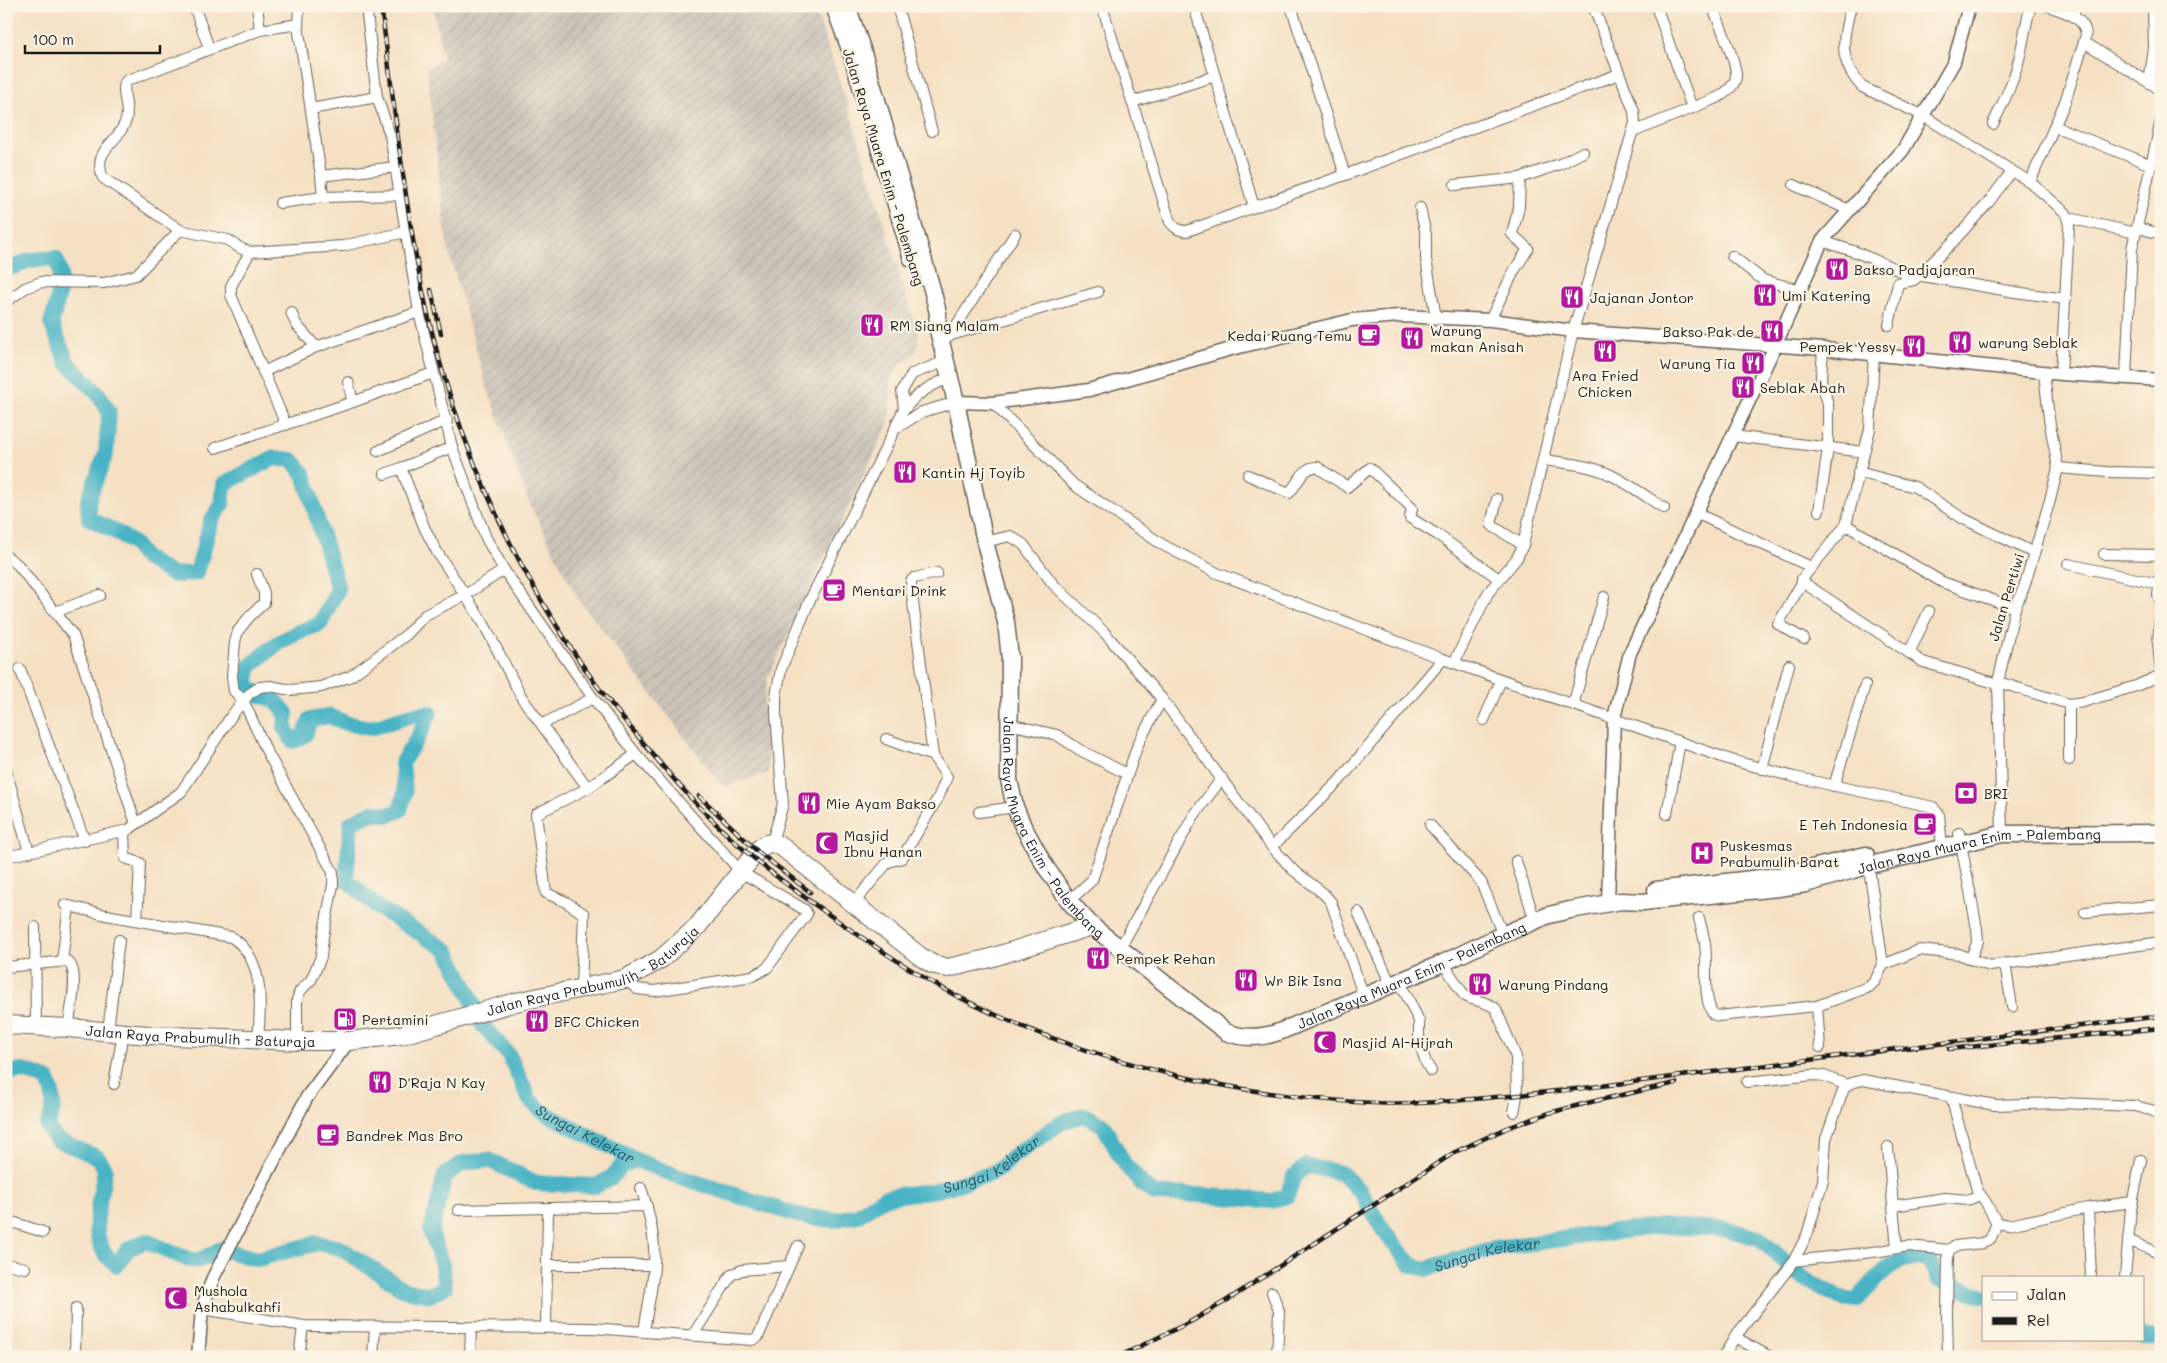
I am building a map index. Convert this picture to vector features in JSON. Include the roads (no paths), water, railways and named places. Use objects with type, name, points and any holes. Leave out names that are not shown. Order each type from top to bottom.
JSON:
[{"type":"highway","name":"Jalan Raya Prabumulih - Baturaja","points":[[6,1025],[297,1041],[349,1041],[401,1035],[488,1010],[581,987],[625,979],[661,959],[697,927],[765,843],[772,842]]},
{"type":"highway","points":[[772,842],[782,847],[932,964],[948,968],[987,959],[1092,926]]},
{"type":"main road","name":"Jalan Raya Muara Enim - Palembang","points":[[834,6],[851,52],[929,316],[942,333]]},
{"type":"main road","name":"Jalan Raya Muara Enim - Palembang","points":[[847,6],[862,49],[938,312],[946,362],[985,542],[1006,622],[1010,658],[1009,780],[1015,807],[1045,866],[1069,901],[1092,926],[1226,1032],[1236,1036],[1268,1036],[1396,984],[1502,935],[1570,910],[1614,902],[1643,902],[1806,884],[1868,860],[2002,829],[2161,824]]},
{"type":"main road","name":"Jalan Raya Muara Enim - Palembang","points":[[2002,829],[2161,834]]},
{"type":"street","points":[[194,6],[210,48]]},
{"type":"street","points":[[257,6],[260,30]]},
{"type":"street","points":[[299,6],[298,26],[323,197]]},
{"type":"street","points":[[366,6],[377,97],[390,135],[419,312],[447,420],[452,447],[486,538],[504,570],[593,698],[636,754],[741,872],[804,910],[807,914],[766,968],[753,976],[654,990],[637,989],[625,979]]},
{"type":"street","points":[[897,6],[932,131]]},
{"type":"street","points":[[1102,6],[1170,222],[1174,228],[1187,231],[1346,175],[1618,74]]},
{"type":"street","points":[[1194,6],[1254,207]]},
{"type":"street","points":[[1291,6],[1346,175]]},
{"type":"street","points":[[1454,663],[1488,593],[1517,558],[1523,545],[1573,331],[1604,221],[1635,123],[1634,111],[1593,6]]},
{"type":"street","points":[[1656,6],[1692,108]]},
{"type":"street","points":[[1633,132],[1719,97],[1730,89],[1736,75],[1736,69],[1712,6]]},
{"type":"street","points":[[1851,6],[1843,40],[1845,56],[1855,79],[1862,87],[1922,115],[2030,182],[2066,213],[2069,218],[2061,374]]},
{"type":"street","points":[[1614,902],[1614,718],[1630,653],[1775,346],[1822,241],[1903,150],[1954,62],[1969,6]]},
{"type":"street","points":[[1993,124],[2019,61],[2027,28],[2026,20],[2031,6]]},
{"type":"street","points":[[2030,182],[2065,102],[2086,34],[2084,24],[2074,12],[2048,6]]},
{"type":"street","points":[[2149,83],[2154,48],[2153,6]]},
{"type":"street","points":[[298,26],[292,25],[260,30],[126,81],[124,89],[126,119],[101,156],[99,163],[102,178],[180,230],[228,240],[250,252],[342,246],[406,232]]},
{"type":"street","points":[[2084,42],[2161,90]]},
{"type":"street","points":[[1132,102],[1216,76]]},
{"type":"street","points":[[311,109],[377,97]]},
{"type":"street","points":[[2126,377],[2132,249],[2155,162],[2161,121]]},
{"type":"street","points":[[2054,126],[2155,162]]},
{"type":"street","points":[[1455,184],[1520,178],[1560,164],[1583,152]]},
{"type":"street","points":[[321,176],[396,167]]},
{"type":"street","points":[[1889,325],[1898,282],[1912,281],[1919,276],[1982,210],[2012,171]]},
{"type":"street","points":[[1490,320],[1514,271],[1528,249],[1512,234],[1519,207],[1520,178]]},
{"type":"street","points":[[1794,185],[1849,210]]},
{"type":"street","points":[[280,203],[323,197],[400,195]]},
{"type":"street","points":[[1420,208],[1426,235],[1426,259],[1436,318]]},
{"type":"street","points":[[2069,218],[2161,234]]},
{"type":"street","points":[[6,302],[25,288],[41,282],[104,283],[136,275],[180,230]]},
{"type":"street","points":[[942,333],[1016,234]]},
{"type":"street","points":[[1822,241],[1856,252],[1905,273],[2014,292],[2066,298]]},
{"type":"street","points":[[250,252],[230,291],[286,425]]},
{"type":"street","points":[[1732,256],[1763,280],[1800,290]]},
{"type":"street","points":[[942,333],[1098,292]]},
{"type":"street","points":[[291,312],[296,324],[316,347]]},
{"type":"street","points":[[263,372],[316,347],[419,312]]},
{"type":"street","points":[[895,429],[922,412],[956,402],[994,403],[1088,390],[1231,350],[1352,320],[1399,316],[1490,320],[1573,331],[1823,349],[2061,374],[2161,380]]},
{"type":"street","points":[[1819,511],[1828,448],[1828,404],[1820,379],[1823,349]]},
{"type":"street","points":[[1804,639],[1778,624],[1803,581],[1803,577],[1824,554],[1846,525],[1870,429],[1874,354]]},
{"type":"street","points":[[904,409],[902,391],[912,374],[946,362]]},
{"type":"street","name":"Jalan Pertiwi","points":[[2002,829],[1998,683],[2015,608],[2034,553],[2058,468],[2049,419],[2044,372]]},
{"type":"street","points":[[215,448],[434,373]]},
{"type":"street","points":[[772,842],[783,804],[776,714],[776,696],[781,669],[809,602],[904,409],[924,390],[950,378]]},
{"type":"street","points":[[348,382],[353,402]]},
{"type":"street","points":[[994,403],[1074,485],[1163,545],[1216,572],[1443,659],[1731,760],[1834,786],[1933,807],[1939,815],[1941,842]]},
{"type":"street","points":[[378,451],[447,420]]},
{"type":"street","points":[[1733,436],[1864,452]]},
{"type":"street","points":[[384,474],[452,447]]},
{"type":"street","points":[[1543,460],[1603,472],[1613,476],[1664,508]]},
{"type":"street","points":[[1248,475],[1289,493],[1311,466],[1317,467],[1346,487],[1370,468],[1412,508],[1410,518],[1445,539],[1499,579]]},
{"type":"street","points":[[401,468],[425,529],[484,624],[522,698],[543,724],[588,788]]},
{"type":"street","points":[[2058,468],[2107,472],[2161,473]]},
{"type":"street","points":[[1858,472],[1914,487],[1962,518],[2034,553]]},
{"type":"street","points":[[1497,499],[1491,524],[1523,545]]},
{"type":"street","points":[[1696,514],[1811,567]]},
{"type":"street","points":[[1846,525],[1942,582],[2015,608]]},
{"type":"street","points":[[985,542],[1010,536],[1023,544],[1053,584],[1104,632],[1162,698],[1272,848],[1292,869],[1324,894],[1331,902],[1364,997]]},
{"type":"street","points":[[2104,554],[2161,555]]},
{"type":"street","points":[[6,556],[18,565],[72,635],[136,824]]},
{"type":"street","points":[[1803,581],[1924,662],[2068,704],[2083,702],[2136,686],[2161,674],[2158,643],[2161,602],[2158,597],[2160,579],[2068,564]]},
{"type":"street","points":[[6,857],[124,832],[180,792],[246,697],[260,687],[270,686],[291,690],[321,686],[351,676],[406,635],[425,615],[465,595],[504,570]]},
{"type":"street","points":[[854,903],[888,862],[902,858],[938,798],[947,777],[933,756],[911,581],[914,578],[937,573]]},
{"type":"street","points":[[257,574],[264,593],[264,603],[244,623],[238,632],[235,642],[232,677],[234,691],[246,697],[266,752],[333,872],[333,885],[321,957],[310,980],[300,991],[297,1000],[297,1041]]},
{"type":"street","points":[[55,612],[100,595]]},
{"type":"street","points":[[1573,705],[1604,597]]},
{"type":"street","points":[[1909,653],[1929,611]]},
{"type":"street","points":[[1272,848],[1339,781],[1443,659]]},
{"type":"street","points":[[1762,769],[1788,665]]},
{"type":"street","points":[[20,668],[85,841]]},
{"type":"street","points":[[1484,720],[1501,680]]},
{"type":"street","points":[[1834,786],[1865,685]]},
{"type":"street","points":[[543,724],[593,698]]},
{"type":"street","points":[[1069,901],[1092,880],[1138,744],[1162,698]]},
{"type":"street","points":[[2068,704],[2069,760]]},
{"type":"street","points":[[1008,724],[1057,735],[1080,750],[1127,774]]},
{"type":"street","points":[[886,740],[933,756]]},
{"type":"street","points":[[1667,814],[1680,742]]},
{"type":"street","points":[[581,987],[584,914],[566,902],[546,893],[536,814],[588,788],[636,754]]},
{"type":"street","points":[[6,770],[29,852]]},
{"type":"street","points":[[1120,948],[1193,817],[1222,778]]},
{"type":"street","points":[[979,812],[1015,807]]},
{"type":"street","points":[[1430,825],[1481,882],[1502,935]]},
{"type":"street","points":[[124,832],[126,858],[140,863],[137,920]]},
{"type":"street","points":[[1960,838],[1978,929],[1978,941],[1970,959]]},
{"type":"street","points":[[1699,918],[1706,945],[1707,983],[1713,1014],[1718,1016],[1817,1006],[1869,987],[1876,982],[1883,966],[1868,860]]},
{"type":"street","points":[[1516,861],[1536,921]]},
{"type":"street","points":[[2085,912],[2161,905]]},
{"type":"street","points":[[62,961],[67,906],[231,936],[238,940],[251,959],[256,976],[261,1005],[258,1039]]},
{"type":"street","points":[[1358,912],[1396,984],[1419,1021],[1419,1041],[1426,1063],[1431,1071]]},
{"type":"street","points":[[35,927],[36,1026]]},
{"type":"street","points":[[114,1084],[119,940]]},
{"type":"street","points":[[1883,966],[1919,950],[1958,954],[1990,966],[2161,942]]},
{"type":"street","points":[[6,967],[62,961],[70,962],[75,974],[68,1028]]},
{"type":"street","points":[[1443,963],[1464,995],[1468,998],[1491,1004],[1496,1009],[1516,1057],[1514,1112]]},
{"type":"street","points":[[2005,964],[2012,1007]]},
{"type":"street","points":[[1817,1006],[1820,1047]]},
{"type":"street","points":[[198,1357],[202,1309],[220,1265],[308,1097],[349,1041]]},
{"type":"street","points":[[1747,1082],[1824,1076],[1847,1085]]},
{"type":"street","points":[[1723,1357],[1735,1337],[1786,1274],[1806,1235],[1823,1180],[1826,1140],[1844,1088],[1847,1085],[1862,1080],[1995,1104],[2060,1103],[2134,1106],[2151,1110],[2161,1115]]},
{"type":"street","points":[[1793,1263],[1908,1246],[1950,1250],[1955,1246],[1990,1240],[1997,1224],[1989,1206],[1977,1190],[1951,1097]]},
{"type":"street","points":[[1888,1147],[1896,1248]]},
{"type":"street","points":[[2125,1276],[2132,1202],[2141,1160]]},
{"type":"street","points":[[640,1188],[647,1206],[654,1265],[644,1331]]},
{"type":"street","points":[[1893,1206],[1945,1198],[1968,1200],[1980,1195]]},
{"type":"street","points":[[1997,1224],[2009,1224],[2088,1208],[2132,1202]]},
{"type":"street","points":[[458,1210],[548,1210],[647,1206]]},
{"type":"street","points":[[2088,1208],[2091,1276]]},
{"type":"street","points":[[546,1326],[548,1210]]},
{"type":"street","points":[[6,1220],[43,1232]]},
{"type":"street","points":[[2128,1240],[2161,1254]]},
{"type":"street","points":[[202,1309],[303,1326],[375,1328],[546,1326],[644,1331],[745,1340],[755,1339],[758,1337],[798,1246]]},
{"type":"street","points":[[1948,1357],[1950,1250]]},
{"type":"street","points":[[6,1264],[24,1268]]},
{"type":"street","points":[[547,1265],[654,1265]]},
{"type":"street","points":[[693,1335],[728,1279],[735,1272],[789,1266]]},
{"type":"street","points":[[1272,1292],[1279,1311],[1277,1357]]},
{"type":"street","points":[[75,1357],[76,1308]]},
{"type":"street","points":[[299,1357],[303,1326]]},
{"type":"street","points":[[373,1357],[375,1328]]},
{"type":"street","points":[[470,1357],[471,1328]]},
{"type":"street","points":[[1735,1337],[1770,1357]]},
{"type":"waterway","name":"Sungai Kelekar","points":[[6,267],[11,268],[30,260],[55,258],[60,273],[60,281],[58,299],[51,323],[67,362],[99,395],[109,412],[106,453],[88,501],[89,518],[134,544],[145,558],[173,575],[197,573],[211,521],[222,505],[224,484],[274,458],[292,460],[304,474],[338,589],[320,624],[298,632],[278,643],[250,666],[246,685],[260,695],[275,700],[286,713],[285,729],[293,741],[305,735],[310,720],[329,716],[346,723],[370,728],[412,715],[430,713],[402,762],[405,792],[400,810],[389,815],[373,812],[351,823],[346,879],[377,907],[447,950],[483,1026],[509,1055],[529,1099],[543,1112],[636,1160],[677,1176],[800,1216],[834,1220],[858,1215],[885,1197],[937,1190],[990,1174],[1001,1168],[1012,1157],[1062,1122],[1084,1115],[1103,1125],[1124,1163],[1142,1184],[1155,1194],[1199,1195],[1272,1201],[1287,1196],[1294,1176],[1307,1166],[1341,1173],[1361,1192],[1383,1230],[1411,1265],[1426,1269],[1495,1248],[1664,1226],[1725,1229],[1759,1238],[1804,1279],[1841,1298],[1857,1300],[1888,1268],[1906,1259],[1917,1258],[1929,1260],[1939,1280],[1982,1296]]},
{"type":"waterway","points":[[6,1075],[11,1072],[22,1071],[48,1080],[54,1103],[47,1126],[57,1140],[97,1157],[105,1168],[98,1207],[97,1232],[100,1244],[117,1265],[128,1249],[146,1241],[187,1259],[194,1260],[202,1259],[221,1249],[257,1259],[317,1243],[340,1248],[405,1290],[430,1295],[445,1287],[442,1265],[431,1232],[445,1175],[463,1163],[489,1160],[536,1183],[596,1186],[612,1177],[622,1165],[636,1160]]},
{"type":"waterway","name":"Sungai Kelekar","points":[[2144,1337],[2161,1340]]},
{"type":"railway","points":[[381,6],[407,206],[426,305],[438,354],[452,402],[480,476],[513,548],[532,583],[573,651],[618,712],[666,770],[735,842],[804,897],[876,947],[940,987],[990,1012],[1042,1034],[1095,1053],[1150,1069],[1262,1092],[1373,1103],[1419,1103],[1568,1090],[2161,1016]]},
{"type":"railway","points":[[431,290],[441,334]]},
{"type":"railway","points":[[699,796],[757,851],[810,892]]},
{"type":"railway","points":[[1949,1049],[2161,1028]]},
{"type":"railway","points":[[1118,1357],[1190,1322],[1226,1301],[1455,1152],[1507,1128],[1549,1113],[1676,1083]]},
{"type":"place","name":"Bakso Padjajaran","points":[[1837,269]]},
{"type":"place","name":"Umi Katering","points":[[1765,295]]},
{"type":"place","name":"Jajanan Jontor","points":[[1572,297]]},
{"type":"place","name":"RM Siang Malam","points":[[872,325]]},
{"type":"place","name":"Bakso Pak de","points":[[1772,331]]},
{"type":"place","name":"Kedai Ruang Temu","points":[[1369,335]]},
{"type":"place","name":"Warung makan Anisah","points":[[1412,338]]},
{"type":"place","name":"warung Seblak","points":[[1960,342]]},
{"type":"place","name":"Pempek Yessy","points":[[1914,346]]},
{"type":"place","name":"Ara Fried Chicken","points":[[1605,351]]},
{"type":"place","name":"Warung Tia","points":[[1753,363]]},
{"type":"place","name":"Seblak Abah","points":[[1743,387]]},
{"type":"place","name":"Kantin Hj Toyib","points":[[905,472]]},
{"type":"place","name":"Mentari Drink","points":[[834,590]]},
{"type":"place","name":"BRI","points":[[1966,793]]},
{"type":"place","name":"Mie Ayam Bakso","points":[[809,803]]},
{"type":"place","name":"E Teh Indonesia","points":[[1925,824]]},
{"type":"place","name":"Masjid Ibnu Hanan","points":[[827,843]]},
{"type":"place","name":"Puskesmas Prabumulih Barat","points":[[1702,853]]},
{"type":"place","name":"Pempek Rehan","points":[[1098,958]]},
{"type":"place","name":"Wr Bik Isna","points":[[1246,980]]},
{"type":"place","name":"Warung Pindang","points":[[1480,984]]},
{"type":"place","name":"Pertamini","points":[[345,1019]]},
{"type":"place","name":"BFC Chicken","points":[[537,1021]]},
{"type":"place","name":"Masjid Al-Hijrah","points":[[1325,1042]]},
{"type":"place","name":"D'Raja N Kay","points":[[380,1082]]},
{"type":"place","name":"Bandrek Mas Bro","points":[[328,1135]]},
{"type":"place","name":"Mushola Ashabulkahfi","points":[[176,1298]]}]
